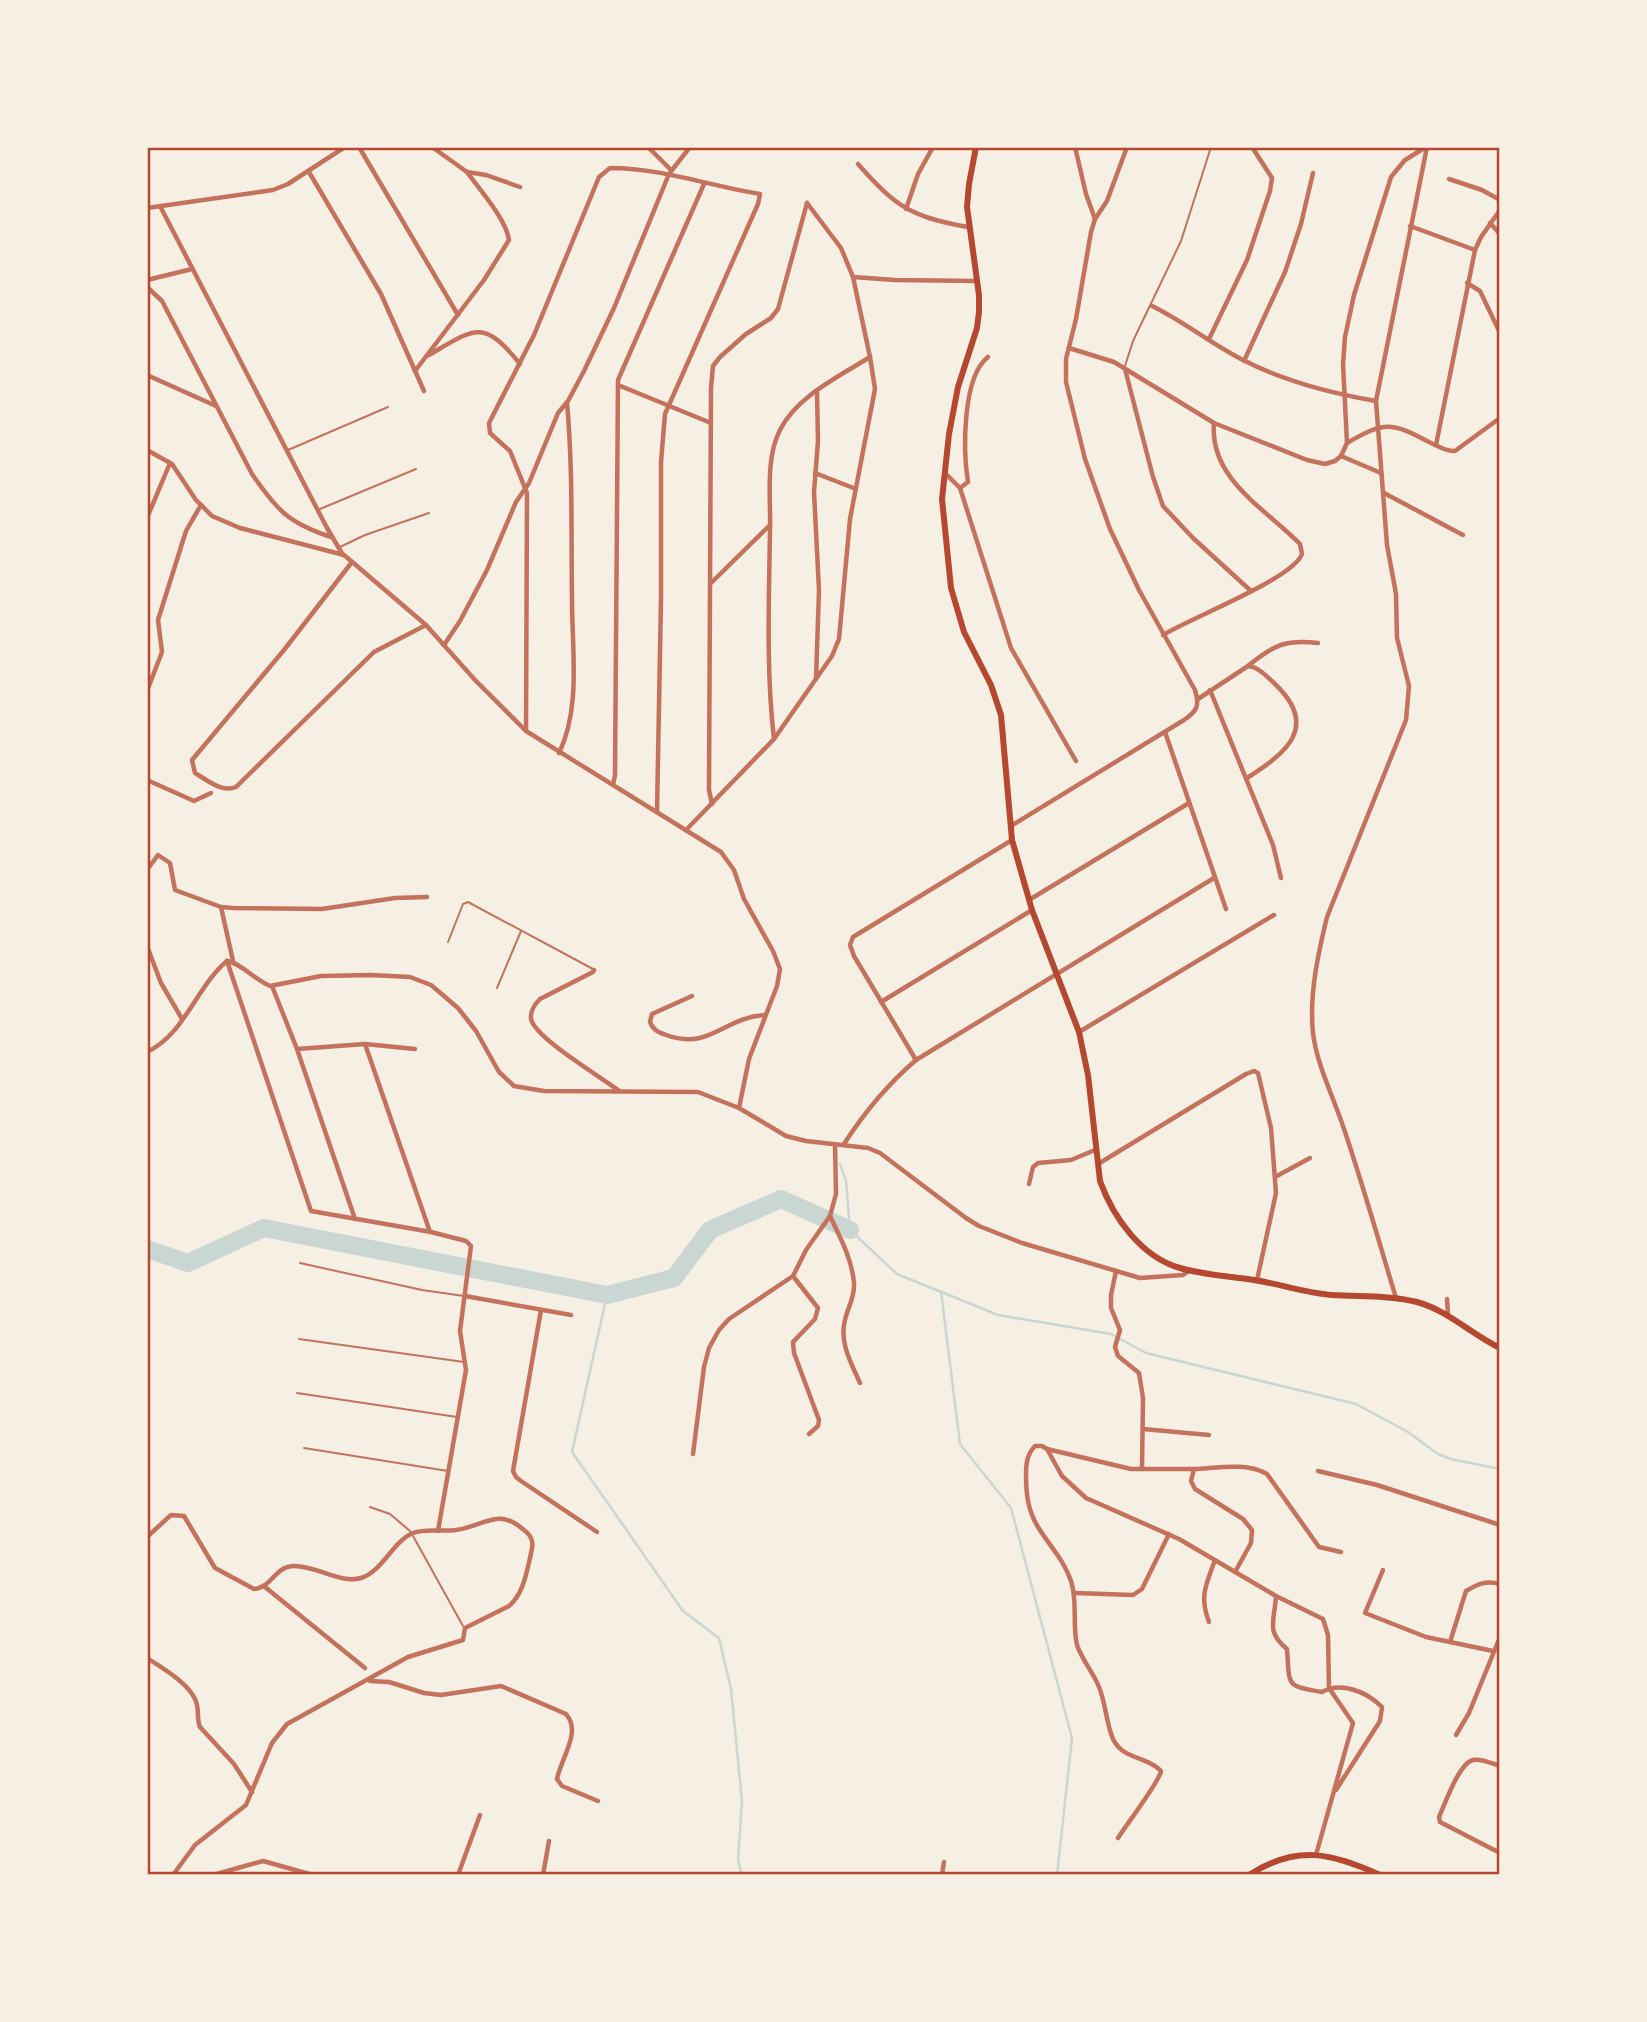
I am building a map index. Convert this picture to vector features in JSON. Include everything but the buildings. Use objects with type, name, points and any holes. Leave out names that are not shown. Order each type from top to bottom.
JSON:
[{"type":"main road","points":[[976,147],[969,184],[968,227],[979,295],[977,328],[958,387],[942,503],[951,588],[961,624],[991,685],[1001,715],[1012,840],[1032,909],[1079,1032],[1095,1123],[1097,1164],[1106,1196],[1133,1236],[1161,1260],[1190,1270],[1257,1280],[1313,1293],[1396,1298],[1419,1303],[1448,1314],[1500,1348]]},
{"type":"main road","points":[[1249,1875],[1276,1860],[1303,1855],[1334,1857],[1380,1875]]},
{"type":"street","points":[[147,208],[273,190],[309,172],[345,147]]},
{"type":"street","points":[[359,147],[458,315]]},
{"type":"street","points":[[415,371],[458,315],[509,240],[505,229],[467,172],[432,147]]},
{"type":"street","points":[[648,147],[670,172]]},
{"type":"street","points":[[444,645],[487,570],[558,413],[567,402],[614,308],[670,172],[690,147]]},
{"type":"street","points":[[906,209],[918,174],[933,147]]},
{"type":"street","points":[[1075,147],[1095,219]]},
{"type":"street","points":[[1011,826],[1165,732],[1193,714],[1198,706],[1195,690],[1126,565],[1092,481],[1066,382],[1065,369],[1095,219],[1107,201],[1127,147]]},
{"type":"street","points":[[1209,339],[1247,260],[1272,183],[1270,174],[1252,147]]},
{"type":"street","points":[[1069,348],[1105,357],[1214,423],[1318,463],[1330,463],[1341,456],[1347,443],[1343,365],[1345,337],[1372,235],[1391,177],[1405,160],[1426,147]]},
{"type":"street","points":[[1396,1298],[1318,1053],[1312,1017],[1320,943],[1327,917],[1408,710],[1409,686],[1397,638],[1396,594],[1387,545],[1376,401],[1426,147]]},
{"type":"street","points":[[859,164],[883,192],[906,209],[935,221],[968,227]]},
{"type":"street","points":[[526,731],[528,508],[525,489],[510,451],[493,437],[488,429],[489,423],[520,364],[599,177],[610,168],[655,170],[670,172],[704,184],[760,194],[758,204],[668,407],[662,433],[657,812]]},
{"type":"street","points":[[309,172],[381,294],[424,391]]},
{"type":"street","points":[[467,172],[486,175],[520,187]]},
{"type":"street","points":[[1244,361],[1285,272],[1301,224],[1313,173]]},
{"type":"street","points":[[1449,179],[1482,190],[1500,200]]},
{"type":"street","points":[[612,785],[615,737],[618,385],[628,355],[704,184]]},
{"type":"street","points":[[687,829],[712,804],[774,739],[832,656],[839,639],[846,554],[875,389],[853,276],[841,248],[807,203],[774,315],[746,334],[715,362],[711,388],[709,790],[712,804]]},
{"type":"street","points":[[160,206],[332,537],[344,555],[426,625],[526,731],[687,829],[721,852],[729,862],[744,899],[778,961],[780,976],[748,1059],[739,1108]]},
{"type":"street","points":[[1436,445],[1475,250],[1500,210]]},
{"type":"street","points":[[1490,223],[1500,234]]},
{"type":"street","points":[[1410,226],[1475,250]]},
{"type":"street","points":[[147,280],[192,269]]},
{"type":"street","points":[[853,276],[895,280],[977,281]]},
{"type":"street","points":[[1467,283],[1480,291],[1500,333]]},
{"type":"street","points":[[147,287],[162,301],[252,474],[268,497],[295,523],[332,537]]},
{"type":"street","points":[[1152,306],[1244,361],[1324,391],[1376,401]]},
{"type":"street","points":[[427,356],[464,334],[481,332],[498,339],[520,364]]},
{"type":"street","points":[[774,739],[770,524],[771,468],[776,438],[796,408],[870,356]]},
{"type":"street","points":[[960,488],[968,482],[963,445],[970,396],[978,368],[988,357]]},
{"type":"street","points":[[1124,367],[1163,506],[1193,538],[1251,590]]},
{"type":"street","points":[[147,375],[218,407]]},
{"type":"street","points":[[618,385],[711,424]]},
{"type":"street","points":[[816,680],[819,590],[814,512],[817,392]]},
{"type":"street","points":[[559,753],[570,724],[572,673],[572,466],[567,402]]},
{"type":"street","points":[[1347,443],[1377,428],[1398,426],[1451,452],[1459,450],[1500,418]]},
{"type":"street","points":[[1163,635],[1251,590],[1294,566],[1301,559],[1302,549],[1296,539],[1230,478],[1217,454],[1214,423]]},
{"type":"street","points":[[147,450],[170,463],[212,516],[240,528],[287,542],[344,555]]},
{"type":"street","points":[[1341,456],[1381,472]]},
{"type":"street","points":[[147,518],[170,463]]},
{"type":"street","points":[[815,473],[856,489]]},
{"type":"street","points":[[945,473],[960,488],[1011,648],[1076,761]]},
{"type":"street","points":[[1384,493],[1463,535]]},
{"type":"street","points":[[147,691],[162,652],[158,620],[186,531],[201,505]]},
{"type":"street","points":[[711,583],[770,524]]},
{"type":"street","points":[[352,562],[234,712],[198,749],[192,760],[195,773],[229,790],[236,788],[374,652],[426,625]]},
{"type":"street","points":[[1198,699],[1274,646],[1300,640],[1318,642]]},
{"type":"street","points":[[1247,778],[1284,752],[1296,724],[1289,699],[1259,670],[1248,666]]},
{"type":"street","points":[[1210,690],[1273,845],[1281,878]]},
{"type":"street","points":[[1165,732],[1226,909]]},
{"type":"street","points":[[147,780],[194,801],[211,793]]},
{"type":"street","points":[[1029,900],[1189,803]]},
{"type":"street","points":[[916,1060],[854,956],[850,945],[852,937],[1012,840]]},
{"type":"street","points":[[147,870],[158,855],[170,863],[175,890],[221,907],[334,908],[395,898],[427,897]]},
{"type":"street","points":[[844,1144],[868,1110],[916,1060],[1214,878]]},
{"type":"street","points":[[221,907],[230,961],[310,1211],[431,1232],[469,1243],[471,1249],[460,1331],[466,1370],[438,1531]]},
{"type":"street","points":[[881,1002],[1032,909]]},
{"type":"street","points":[[1079,1032],[1274,915]]},
{"type":"street","points":[[147,946],[161,983],[182,1019]]},
{"type":"street","points":[[230,961],[248,975],[272,986],[321,976],[410,977],[431,985],[458,1008],[476,1031],[499,1072],[514,1086],[544,1091],[698,1091],[739,1108],[786,1136],[806,1141],[844,1144],[880,1153],[950,1208],[979,1226],[1022,1243],[1140,1278],[1183,1275],[1190,1270]]},
{"type":"street","points":[[147,1052],[168,1040],[204,986],[230,961]]},
{"type":"street","points":[[594,970],[540,999],[534,1006],[531,1019],[546,1039],[619,1090]]},
{"type":"street","points":[[272,986],[297,1049],[355,1219]]},
{"type":"street","points":[[692,996],[656,1012],[650,1018],[651,1026],[672,1037],[694,1041],[744,1018],[766,1015]]},
{"type":"street","points":[[297,1049],[365,1044],[415,1049]]},
{"type":"street","points":[[365,1044],[431,1232]]},
{"type":"street","points":[[1097,1164],[1246,1074],[1256,1071],[1260,1076],[1271,1128],[1275,1177],[1272,1215],[1257,1280]]},
{"type":"street","points":[[693,1454],[704,1367],[709,1348],[729,1319],[793,1276],[806,1250],[830,1216],[836,1195],[835,1144]]},
{"type":"street","points":[[1029,1184],[1033,1167],[1038,1163],[1071,1160],[1095,1150]]},
{"type":"street","points":[[1275,1177],[1310,1157]]},
{"type":"street","points":[[830,1216],[852,1270],[854,1291],[845,1318],[844,1337],[848,1357],[860,1383]]},
{"type":"street","points":[[1116,1271],[1111,1308],[1120,1330],[1115,1347],[1118,1356],[1139,1373],[1143,1398],[1142,1469]]},
{"type":"street","points":[[793,1276],[818,1308],[816,1319],[793,1342],[794,1353],[819,1420],[818,1426],[809,1434]]},
{"type":"street","points":[[465,1296],[571,1315]]},
{"type":"street","points":[[1447,1299],[1448,1314]]},
{"type":"street","points":[[541,1310],[514,1475],[597,1532]]},
{"type":"street","points":[[1143,1429],[1209,1435]]},
{"type":"street","points":[[1118,1838],[1141,1801],[1158,1782],[1161,1771],[1154,1765],[1129,1755],[1113,1739],[1100,1688],[1077,1646],[1074,1593],[1063,1563],[1037,1525],[1026,1497],[1026,1467],[1030,1452],[1035,1446],[1042,1446],[1112,1465],[1142,1469],[1259,1469],[1267,1474],[1319,1547],[1341,1552]]},
{"type":"street","points":[[1048,1449],[1062,1476],[1086,1498],[1169,1534],[1276,1596],[1324,1619],[1328,1635],[1329,1688],[1353,1723],[1316,1856]]},
{"type":"street","points":[[1194,1469],[1191,1481],[1195,1489],[1243,1519],[1252,1530],[1251,1543],[1235,1572]]},
{"type":"street","points":[[1318,1471],[1377,1485],[1500,1525]]},
{"type":"street","points":[[147,1537],[171,1515],[184,1516],[219,1573],[251,1589],[265,1587],[278,1572],[292,1566],[306,1567],[345,1578],[364,1577],[412,1533],[460,1530],[503,1517],[518,1524],[533,1539],[528,1566],[515,1601],[465,1628],[465,1638],[459,1643],[408,1657],[287,1724],[272,1743],[253,1792],[239,1812],[195,1845],[173,1875]]},
{"type":"street","points":[[1074,1593],[1132,1595],[1142,1589],[1169,1534]]},
{"type":"street","points":[[1209,1622],[1203,1607],[1203,1595],[1214,1560]]},
{"type":"street","points":[[1383,1570],[1365,1613],[1426,1637],[1493,1651]]},
{"type":"street","points":[[1450,1642],[1466,1591],[1491,1581],[1500,1584]]},
{"type":"street","points":[[265,1587],[365,1668]]},
{"type":"street","points":[[1276,1596],[1273,1632],[1275,1639],[1287,1649],[1290,1682],[1295,1688],[1322,1692],[1340,1686],[1373,1699],[1382,1707],[1380,1721],[1333,1793]]},
{"type":"street","points":[[1456,1735],[1469,1713],[1500,1637]]},
{"type":"street","points":[[147,1658],[191,1692],[196,1699],[200,1727],[234,1764],[253,1792]]},
{"type":"street","points":[[366,1682],[381,1680],[424,1693],[441,1695],[501,1686],[566,1714],[573,1724],[572,1733],[557,1779],[562,1786],[598,1801]]},
{"type":"street","points":[[1500,1766],[1473,1759],[1466,1763],[1457,1776],[1439,1820],[1500,1853]]},
{"type":"street","points":[[458,1875],[480,1815]]},
{"type":"street","points":[[543,1875],[549,1841]]},
{"type":"street","points":[[213,1875],[263,1861],[310,1875]]},
{"type":"street","points":[[942,1875],[944,1862]]},
{"type":"lane","points":[[1124,367],[1133,341],[1181,241],[1212,147]]},
{"type":"lane","points":[[288,450],[388,407]]},
{"type":"lane","points":[[318,509],[416,469]]},
{"type":"lane","points":[[339,548],[365,535],[429,513]]},
{"type":"lane","points":[[448,942],[466,902],[594,970]]},
{"type":"lane","points":[[497,988],[521,931]]},
{"type":"lane","points":[[300,1263],[422,1290],[465,1296]]},
{"type":"lane","points":[[299,1339],[465,1362]]},
{"type":"lane","points":[[297,1393],[458,1417]]},
{"type":"lane","points":[[304,1448],[448,1471]]},
{"type":"lane","points":[[370,1507],[390,1514],[412,1533],[465,1628]]},
{"type":"waterway","points":[[840,1164],[846,1181],[850,1230],[897,1274],[998,1315],[1111,1334],[1146,1353],[1356,1404],[1408,1432],[1438,1454],[1500,1469]]},
{"type":"waterway","points":[[147,1249],[188,1263],[264,1228],[607,1295],[674,1278],[710,1230],[781,1199],[850,1230]]},
{"type":"waterway","points":[[941,1291],[960,1444],[1011,1508],[1072,1738],[1057,1875]]},
{"type":"waterway","points":[[607,1295],[572,1452],[683,1611],[719,1638],[731,1689],[742,1801],[738,1860],[742,1875]]}]
